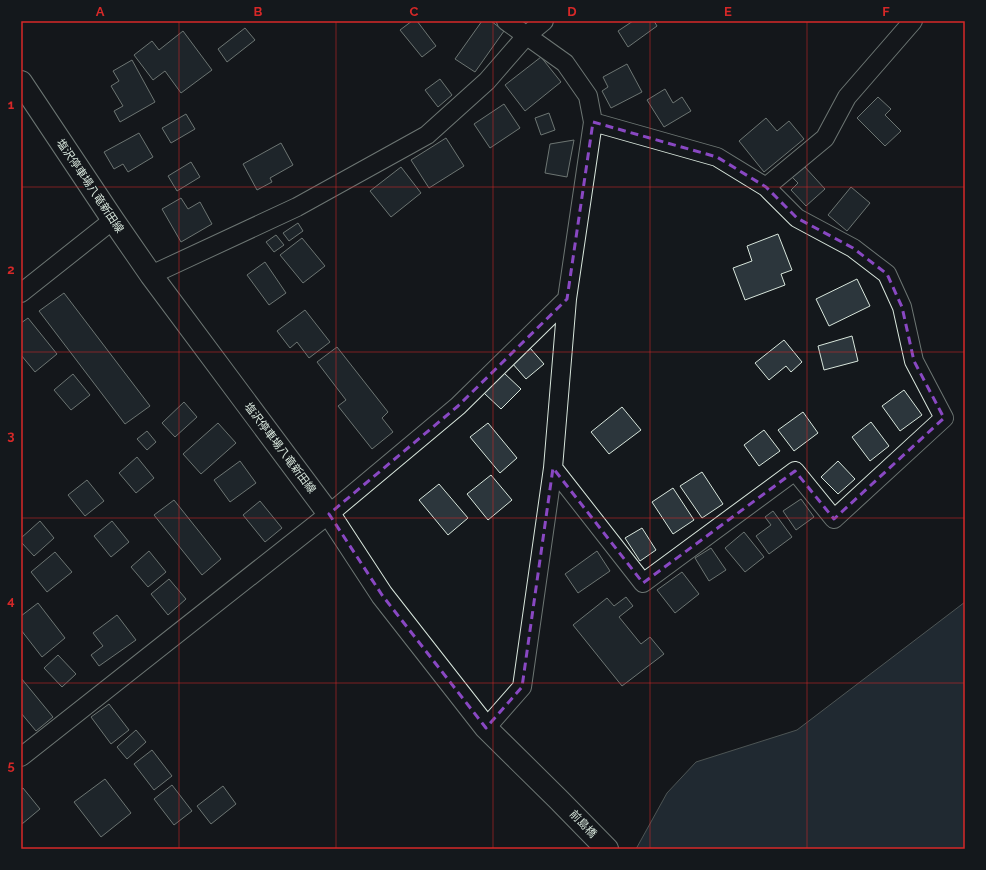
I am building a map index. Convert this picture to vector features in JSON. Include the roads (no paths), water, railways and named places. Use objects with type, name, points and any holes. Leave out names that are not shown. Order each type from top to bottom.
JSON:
[{"type":"main road","name":"塩沢停車場八竜新田線","points":[[21,82],[151,275],[329,514],[382,596],[486,728],[558,799]]},
{"type":"main road","name":"前島橋","points":[[558,799],[607,849]]},
{"type":"street","points":[[486,728],[522,687],[553,468],[567,299],[593,122],[588,96],[565,62],[527,34],[506,21]]},
{"type":"street","points":[[151,275],[297,207],[427,135],[487,81],[527,34],[544,21]]},
{"type":"street","points":[[766,188],[825,138],[847,97],[913,21]]},
{"type":"street","points":[[553,468],[643,583],[795,471],[834,519],[944,418],[914,361],[902,307],[887,274],[853,248],[797,218],[766,188],[717,157],[593,122]]},
{"type":"street","points":[[21,293],[113,220]]},
{"type":"street","points":[[21,758],[329,514],[458,406],[567,299]]},
{"type":"water","points":[[965,602],[965,849],[636,849],[667,793],[696,762],[797,730]]}]
